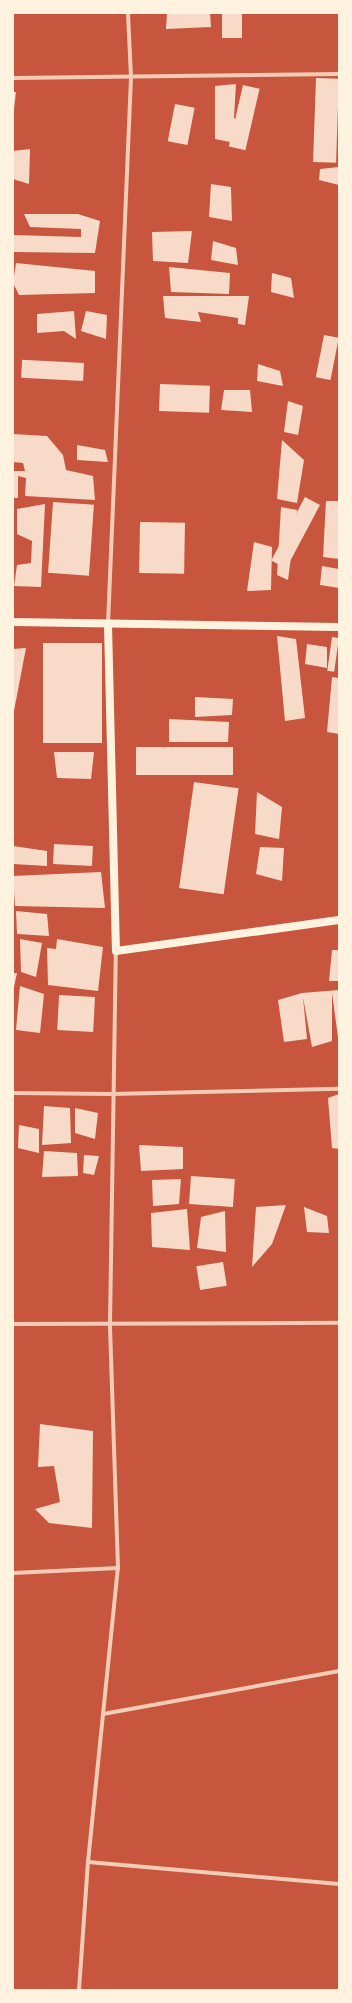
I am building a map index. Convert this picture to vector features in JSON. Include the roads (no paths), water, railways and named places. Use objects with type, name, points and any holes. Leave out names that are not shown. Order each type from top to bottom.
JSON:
[{"type":"main road","points":[[13,622],[108,625],[339,627]]},
{"type":"main road","points":[[108,625],[116,952],[339,920]]},
{"type":"street","points":[[108,625],[131,77],[128,13]]},
{"type":"street","points":[[13,78],[339,74]]},
{"type":"street","points":[[79,1990],[88,1862],[118,1568],[110,1323],[112,1094],[116,952]]},
{"type":"street","points":[[13,1093],[112,1094],[339,1089]]},
{"type":"street","points":[[13,1324],[339,1323]]},
{"type":"street","points":[[13,1573],[118,1568]]},
{"type":"street","points":[[103,1714],[339,1672]]},
{"type":"street","points":[[88,1862],[339,1884]]}]
